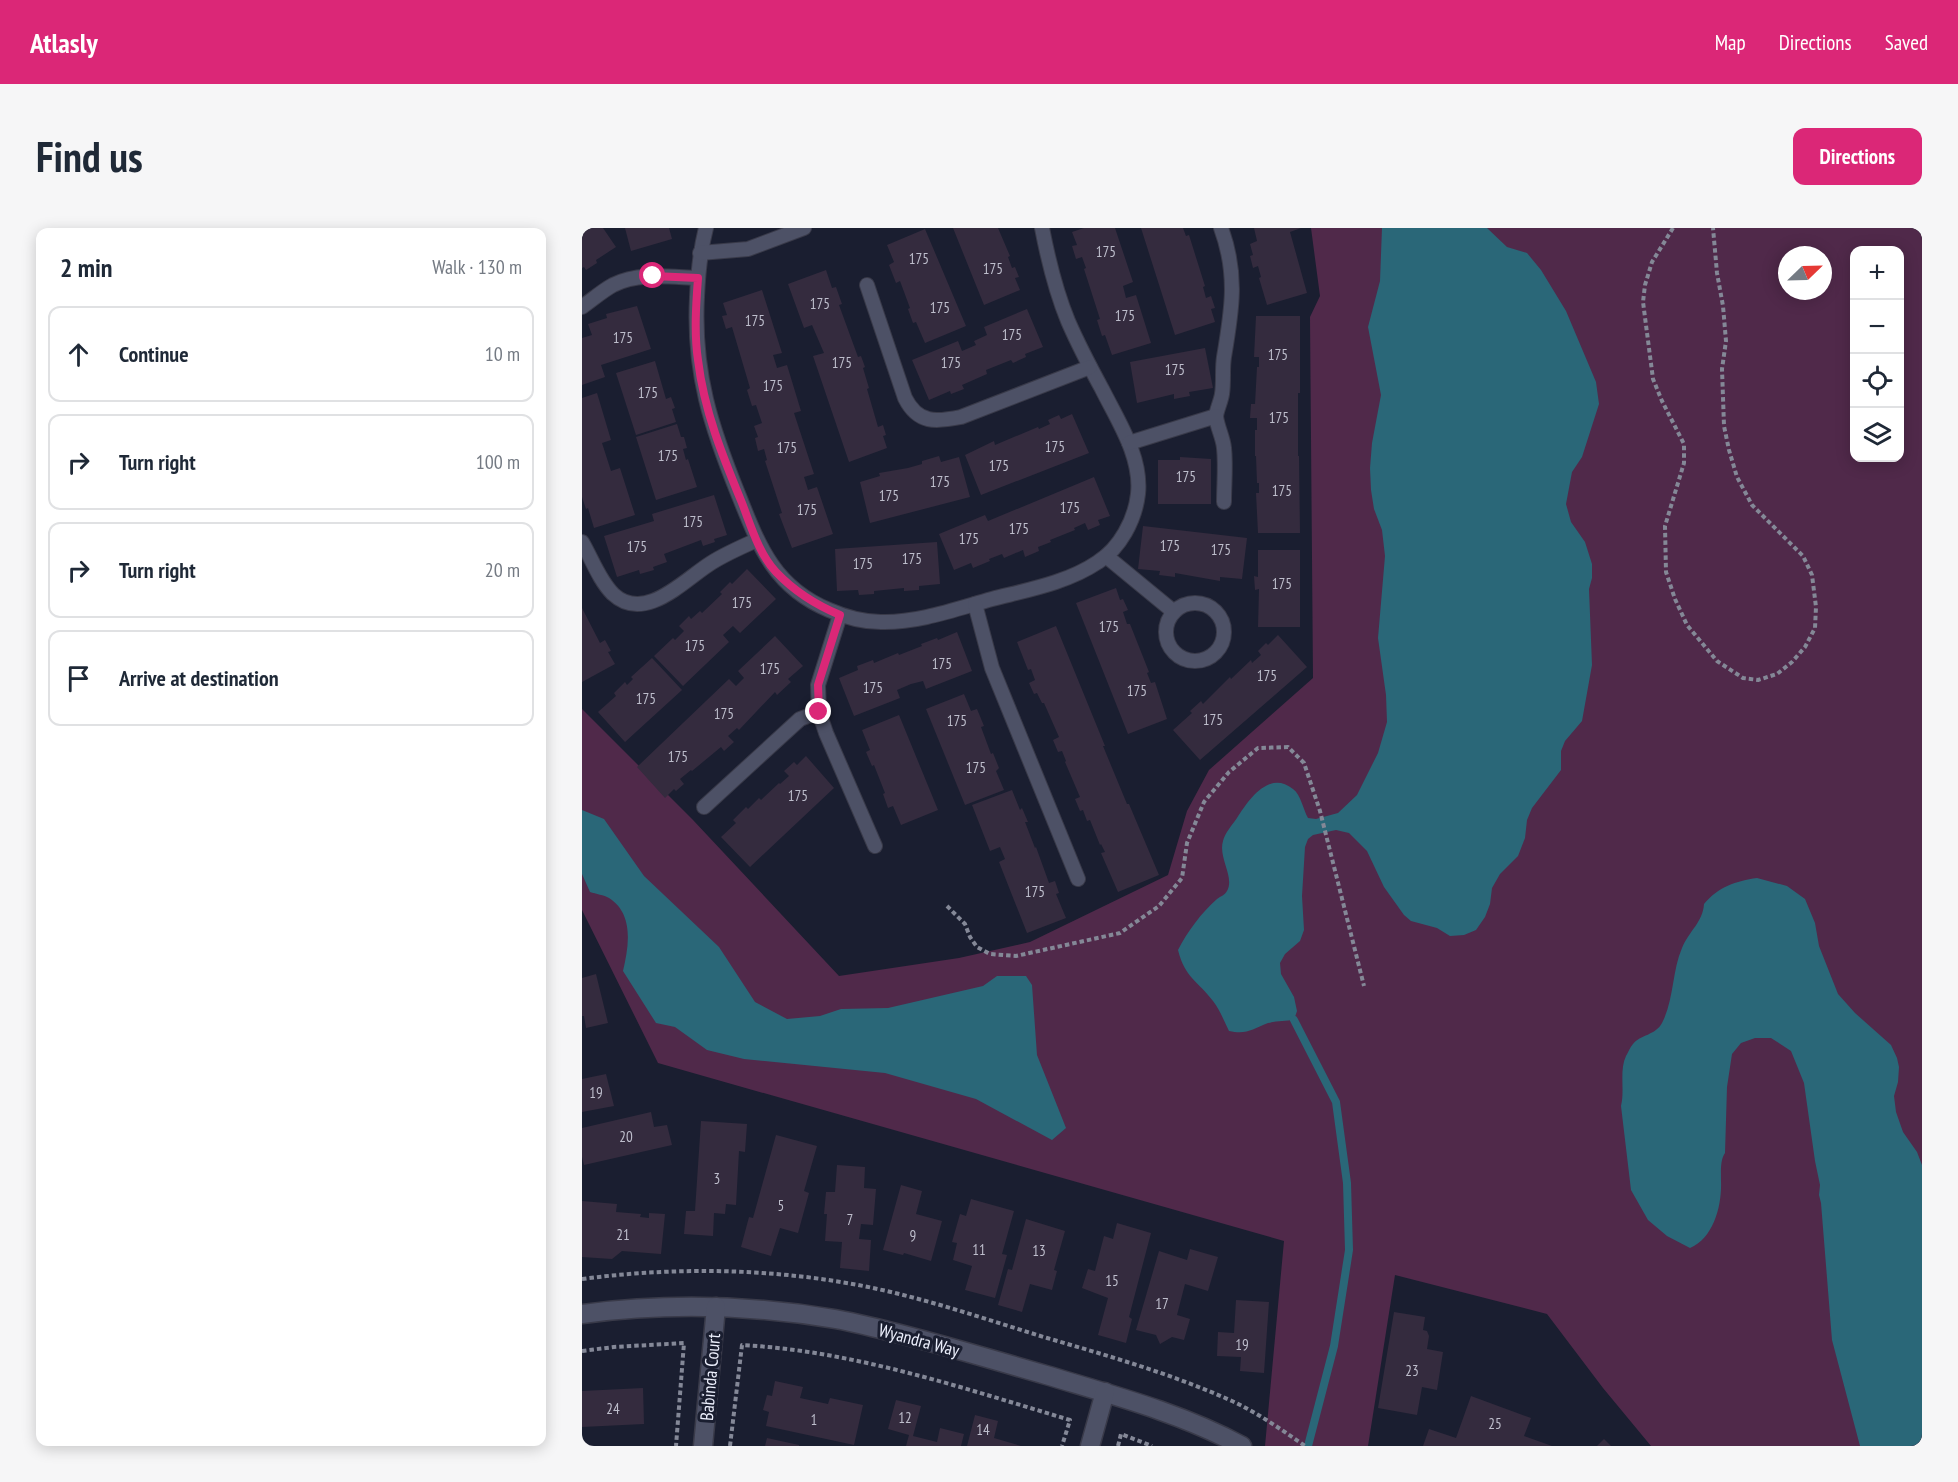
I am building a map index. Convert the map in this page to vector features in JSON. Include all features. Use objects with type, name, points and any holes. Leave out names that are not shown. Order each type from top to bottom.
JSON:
[{"type":"street","name":"Wyandra Way","points":[[582,1314],[644,1308],[716,1307],[777,1311],[837,1319],[970,1353],[1105,1392],[1190,1423],[1242,1446]]},
{"type":"street","name":"Babinda Court","points":[[703,1446],[716,1307]]},
{"type":"street","points":[[1090,1446],[1105,1392]]},
{"type":"lane","points":[[700,228],[701,248]]},
{"type":"lane","points":[[706,228],[698,278],[696,338],[701,383],[714,433],[757,540],[775,571],[814,603],[840,615],[863,621],[880,622],[934,615],[1053,583],[1091,567],[1106,556],[1124,535],[1135,511],[1138,483],[1128,443],[1064,309],[1042,228]]},
{"type":"lane","points":[[701,248],[748,249],[804,228]]},
{"type":"lane","points":[[1221,228],[1232,268],[1233,290],[1224,358],[1222,396],[1216,416],[1217,428],[1224,449],[1224,502]]},
{"type":"lane","points":[[582,307],[615,284],[630,279],[653,276],[698,278]]},
{"type":"lane","points":[[867,285],[905,398],[914,412],[925,418],[940,420],[961,417],[1090,367]]},
{"type":"lane","points":[[1128,443],[1216,416]]},
{"type":"lane","points":[[582,542],[613,594],[625,601],[641,603],[669,593],[710,563],[757,540]]},
{"type":"lane","points":[[1106,556],[1174,612]]},
{"type":"lane","points":[[1191,603],[1209,606],[1222,621],[1223,640],[1219,648],[1212,655],[1203,659],[1185,659],[1177,654],[1167,638],[1169,620],[1174,612],[1191,603]]},
{"type":"lane","points":[[975,604],[992,668],[1078,879]]},
{"type":"lane","points":[[840,615],[818,685],[819,712],[875,846]]},
{"type":"lane","points":[[704,807],[800,718],[819,712]]},
{"type":"path","points":[[1672,228],[1652,262],[1643,302],[1653,379],[1684,444],[1684,463],[1665,526],[1666,572],[1687,625],[1717,661],[1743,678],[1758,680],[1777,674],[1805,647],[1815,628],[1816,607],[1812,575],[1803,556],[1752,505],[1737,477],[1729,450],[1724,426],[1722,369],[1725,341],[1724,306],[1717,273],[1713,228]]},
{"type":"path","points":[[947,906],[964,924],[969,937],[977,946],[990,954],[1016,956],[1120,933],[1159,906],[1182,878],[1187,843],[1204,802],[1228,772],[1258,748],[1288,747],[1304,763],[1320,811],[1364,986]]},
{"type":"path","points":[[582,1351],[684,1343],[676,1446]]},
{"type":"path","points":[[730,1446],[741,1345],[776,1347],[875,1364],[1070,1420],[1062,1446]]},
{"type":"path","points":[[1118,1446],[1121,1434],[1152,1446]]},
{"type":"path","points":[[1298,1441],[1305,1446]]},
{"type":"shaded area","points":[[1311,228],[1922,228],[1922,1446],[1651,1446],[1603,1388],[1547,1314],[1395,1275],[1368,1446],[1265,1446],[1284,1241],[658,1063],[582,910],[582,709],[693,820],[839,976],[959,958],[1030,942],[1168,875],[1187,811],[1209,770],[1313,678],[1310,317],[1320,296]]},
{"type":"water","points":[[1382,228],[1487,228],[1507,247],[1527,253],[1541,270],[1566,311],[1596,382],[1599,404],[1582,457],[1572,472],[1566,504],[1571,522],[1585,542],[1592,564],[1589,589],[1592,665],[1582,721],[1565,741],[1561,751],[1561,770],[1532,808],[1518,856],[1500,874],[1492,888],[1490,904],[1476,930],[1464,935],[1450,936],[1437,928],[1411,921],[1384,887],[1367,851],[1349,833],[1336,830],[1313,835],[1308,839],[1305,847],[1302,896],[1304,930],[1300,941],[1285,954],[1280,963],[1281,974],[1294,997],[1297,1011],[1294,1020],[1268,1023],[1245,1032],[1229,1031],[1215,1004],[1184,967],[1178,950],[1200,916],[1227,891],[1229,880],[1222,847],[1225,835],[1254,795],[1260,789],[1276,783],[1284,784],[1296,792],[1308,818],[1316,819],[1338,813],[1357,795],[1378,753],[1387,722],[1386,695],[1378,638],[1385,556],[1382,530],[1374,509],[1370,468],[1381,395],[1368,327],[1380,281]]},
{"type":"water","points":[[582,810],[604,819],[644,876],[719,947],[755,1002],[787,1019],[820,1016],[841,1009],[888,1008],[983,986],[997,976],[1026,976],[1032,985],[1037,1055],[1066,1128],[1052,1140],[976,1099],[885,1073],[744,1059],[707,1050],[675,1027],[656,1023],[623,971],[628,931],[623,913],[609,898],[590,892],[582,874]]},
{"type":"water","points":[[1757,878],[1787,886],[1805,899],[1815,923],[1819,946],[1838,994],[1855,1013],[1891,1045],[1897,1058],[1898,1082],[1894,1096],[1896,1112],[1903,1132],[1917,1152],[1922,1165],[1922,1446],[1860,1446],[1832,1340],[1820,1185],[1804,1083],[1791,1051],[1771,1038],[1755,1038],[1741,1043],[1732,1054],[1727,1087],[1725,1153],[1721,1166],[1720,1200],[1715,1220],[1705,1237],[1690,1248],[1667,1236],[1648,1220],[1631,1190],[1621,1106],[1626,1056],[1636,1041],[1656,1030],[1662,1023],[1669,1005],[1679,957],[1685,942],[1701,916],[1704,904],[1715,893],[1728,886]]},
{"type":"building","points":[[582,228],[603,228],[616,247],[596,260],[597,263],[586,270],[582,268]]},
{"type":"building","points":[[625,228],[669,228],[672,239],[631,251]]},
{"type":"building","points":[[953,228],[998,228],[1010,256],[1008,257],[1012,268],[1015,267],[1019,277],[1015,278],[1020,290],[984,305]]},
{"type":"building","points":[[1084,228],[1115,228],[1133,282],[1123,286],[1126,298],[1136,295],[1151,343],[1112,355],[1097,320],[1100,319],[1082,257],[1076,259],[1072,246],[1077,245],[1072,232]]},
{"type":"building","points":[[1141,228],[1183,228],[1186,236],[1189,235],[1205,286],[1203,287],[1206,298],[1211,296],[1215,308],[1211,309],[1215,322],[1175,335]]},
{"type":"building","points":[[1254,228],[1301,228],[1290,232],[1307,293],[1267,305],[1258,266],[1253,268],[1250,256],[1253,255],[1250,244],[1257,241]]},
{"type":"building","points":[[925,229],[966,326],[925,343],[916,322],[913,323],[900,281],[896,283],[889,265],[894,262],[887,245]]},
{"type":"building","points":[[826,270],[832,288],[836,287],[842,304],[839,305],[858,357],[861,356],[865,367],[863,368],[869,388],[867,389],[878,427],[883,425],[886,435],[883,436],[887,448],[849,462],[813,356],[824,353],[812,325],[804,328],[788,284]]},
{"type":"building","points":[[762,290],[782,353],[773,355],[777,368],[787,365],[801,411],[794,413],[814,474],[804,477],[808,490],[817,487],[833,534],[792,548],[779,514],[782,513],[765,461],[767,460],[764,449],[758,451],[755,438],[758,437],[754,426],[762,423],[756,405],[752,406],[747,390],[750,388],[732,327],[726,329],[722,316],[727,315],[723,303]]},
{"type":"building","points":[[637,306],[651,349],[601,365],[605,377],[582,385],[582,338],[592,335],[588,324],[607,318],[606,314]]},
{"type":"building","points":[[1027,309],[1043,347],[1025,354],[1026,357],[1013,363],[1011,360],[986,370],[987,374],[962,385],[964,389],[951,394],[950,391],[929,400],[912,360],[958,341],[962,351],[976,345],[974,341],[987,335],[984,327]]},
{"type":"building","points":[[1256,316],[1300,316],[1298,456],[1300,533],[1258,533],[1256,493],[1259,493],[1259,483],[1257,483],[1255,456],[1257,418],[1250,418],[1251,404],[1255,404],[1257,367],[1259,367],[1259,357],[1254,357]]},
{"type":"building","points":[[1205,348],[1213,388],[1189,392],[1190,396],[1174,399],[1174,394],[1137,403],[1130,362]]},
{"type":"building","points":[[655,361],[666,399],[671,397],[675,408],[672,409],[676,422],[636,435],[616,373]]},
{"type":"building","points":[[597,393],[611,440],[602,443],[611,471],[620,468],[635,515],[594,528],[582,497],[582,398]]},
{"type":"building","points":[[1072,414],[1089,453],[981,495],[965,455],[994,441],[995,445],[1038,427],[1039,429],[1050,424],[1048,420],[1059,415],[1061,419]]},
{"type":"building","points":[[677,424],[681,437],[684,437],[687,448],[683,449],[697,487],[656,500],[636,437]]},
{"type":"building","points":[[939,456],[941,462],[959,457],[970,497],[870,523],[860,482],[880,476],[879,473],[908,468]]},
{"type":"building","points":[[1180,457],[1211,459],[1211,504],[1158,504],[1158,460],[1180,460]]},
{"type":"building","points":[[1094,477],[1110,516],[1098,520],[1100,525],[1088,530],[1085,523],[1074,528],[1075,530],[1050,540],[1051,542],[1038,547],[1039,551],[1025,557],[1023,550],[1004,558],[1002,554],[973,568],[971,563],[954,570],[939,534],[985,515],[988,521]]},
{"type":"building","points":[[714,495],[727,535],[703,546],[701,540],[664,554],[667,562],[653,567],[654,570],[640,574],[639,570],[617,577],[604,536],[654,521],[652,514]]},
{"type":"building","points":[[1143,526],[1247,538],[1242,579],[1220,577],[1220,581],[1175,573],[1175,577],[1159,575],[1160,571],[1138,569]]},
{"type":"building","points":[[937,542],[940,584],[919,586],[919,590],[904,591],[904,588],[874,591],[874,594],[859,595],[858,590],[837,591],[835,549]]},
{"type":"building","points":[[1258,550],[1300,550],[1300,627],[1258,627],[1259,589],[1255,590],[1254,576],[1258,577]]},
{"type":"building","points":[[747,569],[776,599],[740,633],[733,626],[723,635],[729,642],[683,686],[654,656],[684,631],[679,626],[689,616],[691,619],[700,611],[702,613],[722,594],[720,592],[730,582],[732,584]]},
{"type":"building","points":[[1116,588],[1120,600],[1123,599],[1128,610],[1123,612],[1127,624],[1130,624],[1149,672],[1147,673],[1151,683],[1155,682],[1167,719],[1128,734],[1076,603]]},
{"type":"building","points":[[582,608],[600,643],[605,640],[611,651],[608,652],[615,664],[582,682]]},
{"type":"building","points":[[1056,626],[1105,746],[1103,746],[1159,875],[1118,892],[1101,853],[1105,852],[1090,820],[1087,821],[1075,799],[1080,797],[1062,751],[1058,752],[1053,740],[1059,737],[1044,703],[1037,693],[1034,694],[1029,683],[1035,680],[1031,669],[1028,670],[1017,642]]},
{"type":"building","points":[[957,632],[972,671],[926,689],[923,681],[911,684],[897,690],[900,698],[854,716],[839,678],[858,670],[857,666],[873,660],[874,663],[898,653],[899,655],[922,646],[921,644]]},
{"type":"building","points":[[1278,635],[1307,667],[1200,760],[1173,730],[1192,713],[1190,711],[1201,701],[1203,704],[1230,677],[1231,679],[1251,660],[1252,663],[1261,655],[1258,651]]},
{"type":"building","points":[[775,636],[803,666],[788,679],[791,682],[777,695],[775,692],[739,730],[737,728],[728,736],[734,742],[724,751],[721,747],[691,770],[680,779],[684,784],[676,791],[674,789],[665,798],[637,767],[729,679],[736,686],[744,678],[738,671]]},
{"type":"building","points":[[652,658],[682,690],[625,742],[598,712],[616,696],[614,693],[625,682],[627,685],[633,679],[631,677]]},
{"type":"building","points":[[964,694],[971,711],[977,709],[991,754],[993,753],[999,768],[996,771],[1004,790],[965,805],[926,709]]},
{"type":"building","points":[[899,715],[938,810],[901,825],[893,806],[888,808],[874,765],[872,766],[866,752],[870,750],[862,730]]},
{"type":"building","points":[[806,756],[834,788],[750,867],[721,837],[736,823],[733,820],[746,807],[748,809],[759,798],[761,800],[780,784],[789,776],[784,771],[794,762],[797,765]]},
{"type":"building","points":[[1012,790],[1028,822],[1025,822],[1049,883],[1055,881],[1059,893],[1056,894],[1066,918],[1027,933],[999,862],[1005,859],[1000,847],[990,851],[972,805]]},
{"type":"building","points":[[596,974],[608,1023],[586,1028],[584,1016],[582,1016],[582,978]]},
{"type":"building","points":[[606,1074],[614,1106],[582,1112],[582,1079]]},
{"type":"building","points":[[651,1112],[654,1127],[667,1125],[672,1145],[584,1165],[582,1128]]},
{"type":"building","points":[[701,1121],[747,1124],[745,1152],[739,1151],[736,1205],[726,1204],[725,1214],[714,1213],[713,1236],[684,1234],[686,1211],[695,1211]]},
{"type":"building","points":[[776,1135],[817,1146],[804,1191],[809,1193],[798,1233],[780,1228],[771,1256],[741,1247],[749,1217],[753,1218]]},
{"type":"building","points":[[837,1165],[865,1167],[864,1188],[876,1189],[873,1225],[861,1224],[859,1239],[871,1240],[869,1271],[840,1268],[842,1242],[825,1241],[826,1192],[835,1192]]},
{"type":"building","points":[[901,1185],[922,1191],[916,1214],[942,1221],[931,1261],[883,1250]]},
{"type":"building","points":[[971,1199],[1014,1211],[1002,1254],[1007,1255],[995,1298],[965,1290],[972,1266],[953,1260],[957,1243],[952,1242],[960,1214],[966,1216]]},
{"type":"building","points":[[582,1201],[617,1204],[616,1212],[641,1214],[640,1217],[649,1218],[649,1213],[665,1214],[661,1254],[622,1251],[612,1259],[582,1257]]},
{"type":"building","points":[[1026,1219],[1065,1231],[1054,1270],[1057,1271],[1052,1290],[1030,1284],[1022,1312],[998,1305],[1008,1269],[1012,1270]]},
{"type":"building","points":[[1117,1223],[1151,1233],[1129,1317],[1132,1319],[1126,1343],[1098,1335],[1108,1298],[1082,1288],[1088,1269],[1095,1271],[1104,1236],[1113,1239]]},
{"type":"building","points":[[1190,1249],[1218,1257],[1208,1291],[1185,1284],[1177,1315],[1190,1319],[1184,1340],[1172,1337],[1160,1344],[1156,1335],[1136,1330],[1159,1251],[1187,1260]]},
{"type":"building","points":[[1236,1300],[1269,1302],[1264,1373],[1240,1371],[1241,1357],[1217,1356],[1218,1332],[1234,1333]]},
{"type":"building","points":[[1394,1312],[1425,1317],[1423,1330],[1427,1331],[1429,1336],[1427,1349],[1443,1352],[1437,1390],[1422,1387],[1417,1415],[1378,1408]]},
{"type":"building","points":[[775,1381],[803,1387],[800,1398],[828,1404],[830,1398],[863,1405],[854,1445],[766,1426],[769,1412],[763,1410],[767,1395],[772,1396]]},
{"type":"building","points":[[643,1388],[644,1424],[582,1427],[582,1391]]},
{"type":"building","points":[[1471,1396],[1531,1418],[1524,1436],[1552,1446],[1423,1446],[1429,1429],[1456,1438]]},
{"type":"building","points":[[896,1400],[921,1406],[913,1436],[937,1442],[940,1428],[964,1434],[961,1446],[906,1446],[909,1435],[888,1429]]},
{"type":"building","points":[[975,1415],[998,1421],[994,1438],[1021,1446],[967,1446]]},
{"type":"building","points":[[767,1438],[799,1445],[799,1446],[765,1446]]},
{"type":"building","points":[[1604,1439],[1611,1446],[1597,1446]]},
{"type":"waterway","points":[[1294,1020],[1336,1102],[1347,1183],[1349,1250],[1334,1346],[1308,1446]]},
{"type":"route","points":[[653,276],[698,278],[696,338],[701,383],[714,433],[757,540],[775,571],[799,593],[840,615],[818,685],[819,712]]}]
